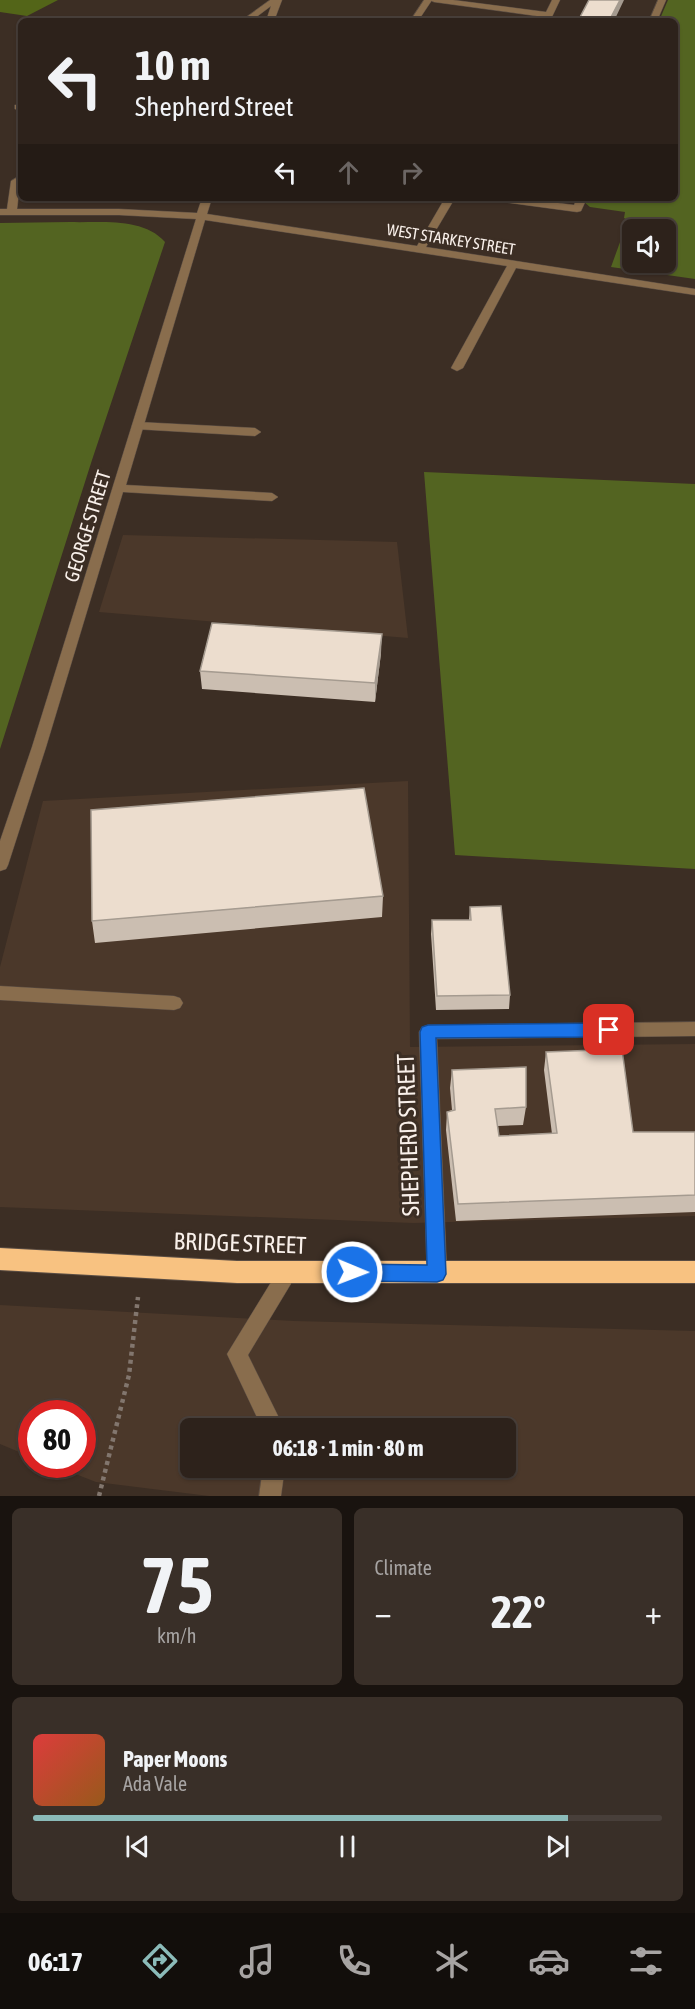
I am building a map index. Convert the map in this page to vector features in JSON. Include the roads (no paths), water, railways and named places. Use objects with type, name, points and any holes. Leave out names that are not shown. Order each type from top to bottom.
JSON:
[{"type":"highway","name":"BRIDGE STREET","points":[[0,1259],[237,1272],[437,1274],[695,1272]]},
{"type":"street","points":[[249,18],[276,0]]},
{"type":"street","points":[[271,18],[276,0]]},
{"type":"street","points":[[416,18],[428,0]]},
{"type":"street","points":[[434,0],[548,18],[556,0]]},
{"type":"street","points":[[654,18],[662,0]]},
{"type":"street","points":[[12,212],[18,180]]},
{"type":"street","name":"GEORGE STREET","points":[[0,865],[3,849],[119,488],[206,201]]},
{"type":"street","points":[[420,249],[448,201]]},
{"type":"street","points":[[518,201],[578,209],[581,201]]},
{"type":"street","name":"WEST STARKEY STREET","points":[[0,212],[119,212],[201,216],[695,292]]},
{"type":"street","points":[[458,368],[513,264]]},
{"type":"street","points":[[138,426],[255,432]]},
{"type":"street","points":[[119,488],[272,497]]},
{"type":"street","points":[[0,993],[174,1003]]},
{"type":"street","name":"SHEPHERD STREET","points":[[437,1274],[428,1032],[695,1029]]},
{"type":"street","points":[[268,1418],[237,1354],[288,1272]]},
{"type":"street","points":[[270,1496],[272,1478]]}]
